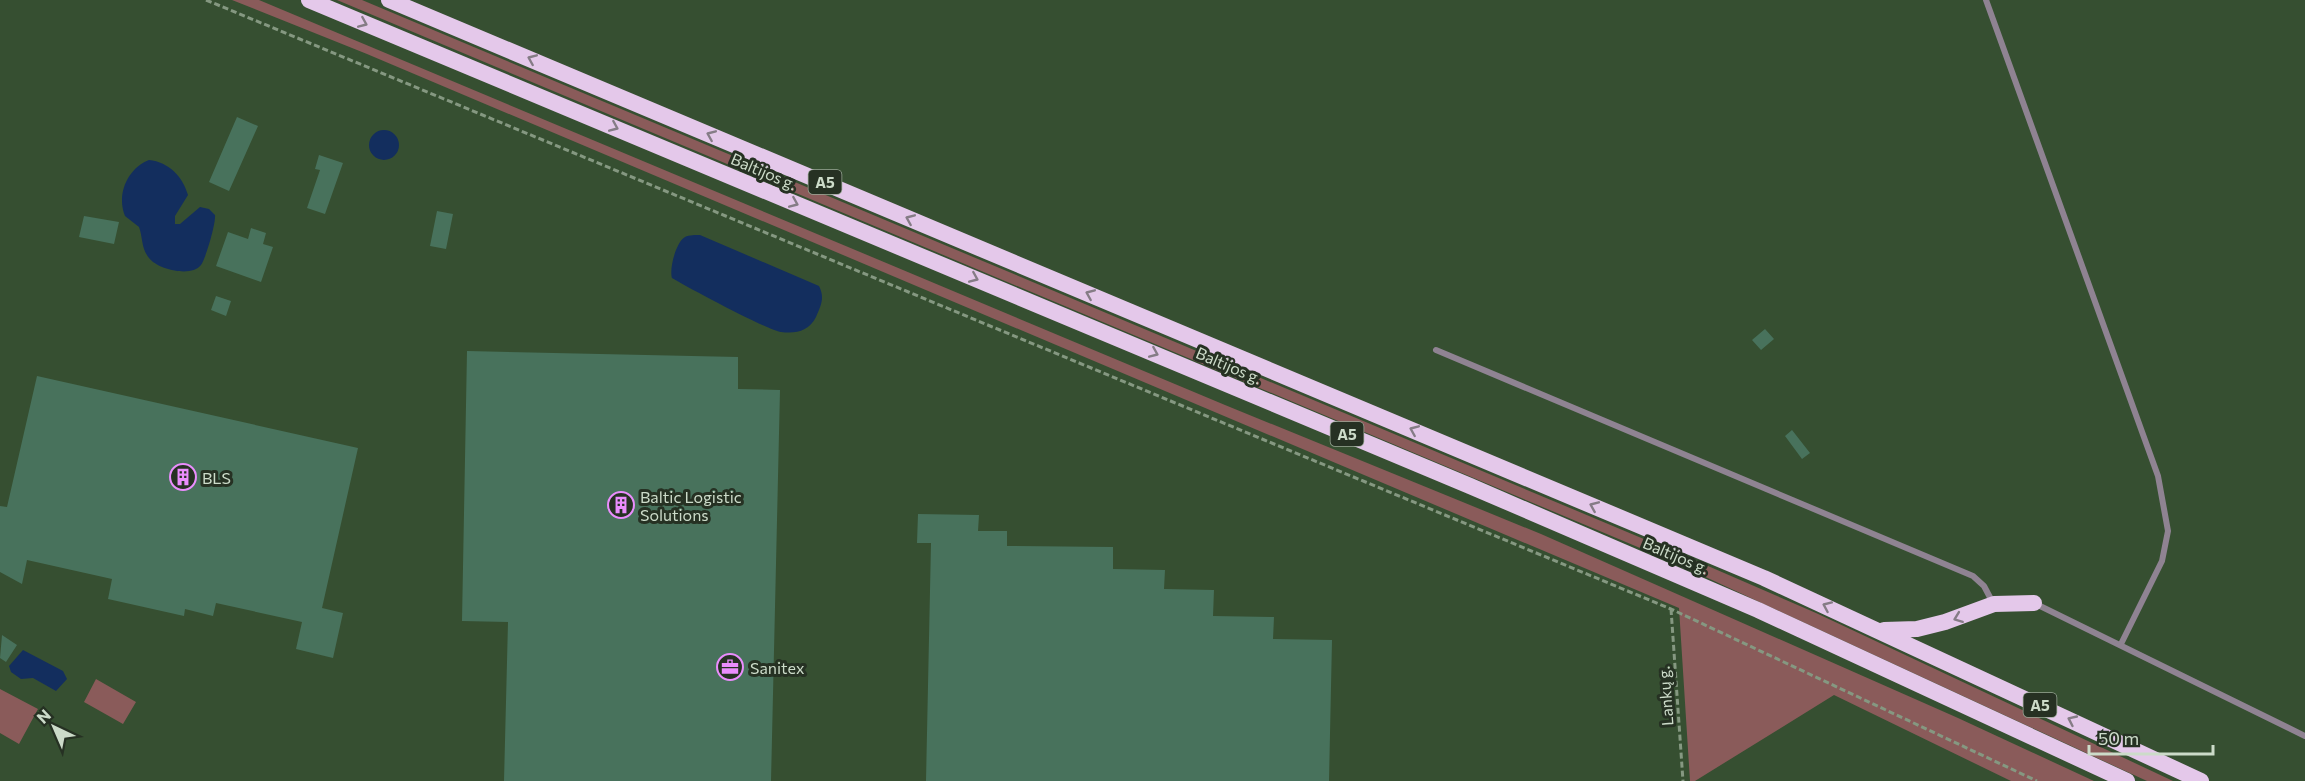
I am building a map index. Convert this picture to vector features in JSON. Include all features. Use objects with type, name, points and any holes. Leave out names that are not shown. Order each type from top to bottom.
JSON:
[{"type":"highway","name":"Baltijos g.","points":[[309,0],[1556,523],[1893,671],[2127,781]]},
{"type":"highway","name":"Baltijos g.","points":[[389,0],[1658,533],[1880,630],[2200,781]]},
{"type":"highway","points":[[1880,630],[1917,629],[1945,622],[1994,604],[2034,603]]},
{"type":"street","points":[[1986,0],[2158,476],[2168,531],[2162,561],[2121,644]]},
{"type":"street","points":[[1437,350],[1972,576],[1984,586],[1994,604]]},
{"type":"street","points":[[2034,603],[2305,736]]},
{"type":"path","points":[[207,0],[1671,609],[2037,781]]},
{"type":"path","name":"Lankų g.","points":[[1671,609],[1683,781]]},
{"type":"shaded area","points":[[232,0],[259,0],[1225,405],[1541,534],[1958,718],[2094,781],[2011,781],[1834,695],[1695,781],[1690,781],[1679,608],[367,54]]},
{"type":"shaded area","points":[[337,0],[362,0],[1708,566],[1816,613],[2173,781],[2147,781],[1671,561]]},
{"type":"shaded area","points":[[96,679],[136,702],[123,724],[84,702]]},
{"type":"shaded area","points":[[0,689],[38,709],[19,744],[0,733]]},
{"type":"water","points":[[384,130],[395,134],[399,145],[395,156],[384,160],[373,156],[369,145],[373,134]]},
{"type":"water","points":[[149,160],[169,167],[186,188],[188,195],[175,216],[175,224],[180,224],[200,207],[209,209],[215,215],[205,255],[201,265],[196,269],[174,270],[153,262],[145,250],[139,227],[125,216],[122,199],[126,183],[135,169]]},
{"type":"water","points":[[700,235],[819,286],[822,301],[810,326],[802,330],[781,332],[709,299],[672,278],[672,262],[679,244],[685,237]]},
{"type":"water","points":[[23,650],[63,671],[67,679],[56,691],[33,678],[21,679],[11,672],[9,666]]},
{"type":"building","points":[[237,117],[258,126],[229,191],[209,182]]},
{"type":"building","points":[[319,155],[343,163],[325,214],[307,208],[320,170],[315,169]]},
{"type":"building","points":[[437,211],[453,214],[446,249],[430,246]]},
{"type":"building","points":[[84,216],[119,222],[114,244],[79,237]]},
{"type":"building","points":[[251,228],[266,233],[263,244],[273,247],[261,282],[216,266],[228,232],[248,239]]},
{"type":"building","points":[[216,296],[231,301],[226,316],[211,310]]},
{"type":"building","points":[[1765,329],[1774,339],[1761,350],[1752,340]]},
{"type":"building","name":"Baltic Logistic Solutions","points":[[467,351],[738,357],[738,389],[780,390],[771,781],[504,781],[508,622],[462,621]]},
{"type":"building","name":"BLS","points":[[37,376],[358,448],[322,608],[343,613],[333,658],[296,649],[302,622],[216,603],[213,616],[185,609],[184,616],[108,599],[112,579],[27,560],[22,584],[0,572],[0,506],[7,507]]},
{"type":"building","points":[[1792,430],[1810,453],[1802,459],[1785,436]]},
{"type":"building","points":[[918,514],[979,515],[978,531],[1007,531],[1007,546],[1113,547],[1113,569],[1165,570],[1164,589],[1214,590],[1213,616],[1274,617],[1273,639],[1332,640],[1329,781],[926,781],[931,543],[917,543]]},
{"type":"building","points":[[2,635],[17,645],[6,662],[0,658]]},
{"type":"place","name":"BLS","points":[[183,477]]},
{"type":"place","name":"Baltic Logistic Solutions","points":[[621,505]]},
{"type":"place","name":"Sanitex","points":[[730,667]]}]
